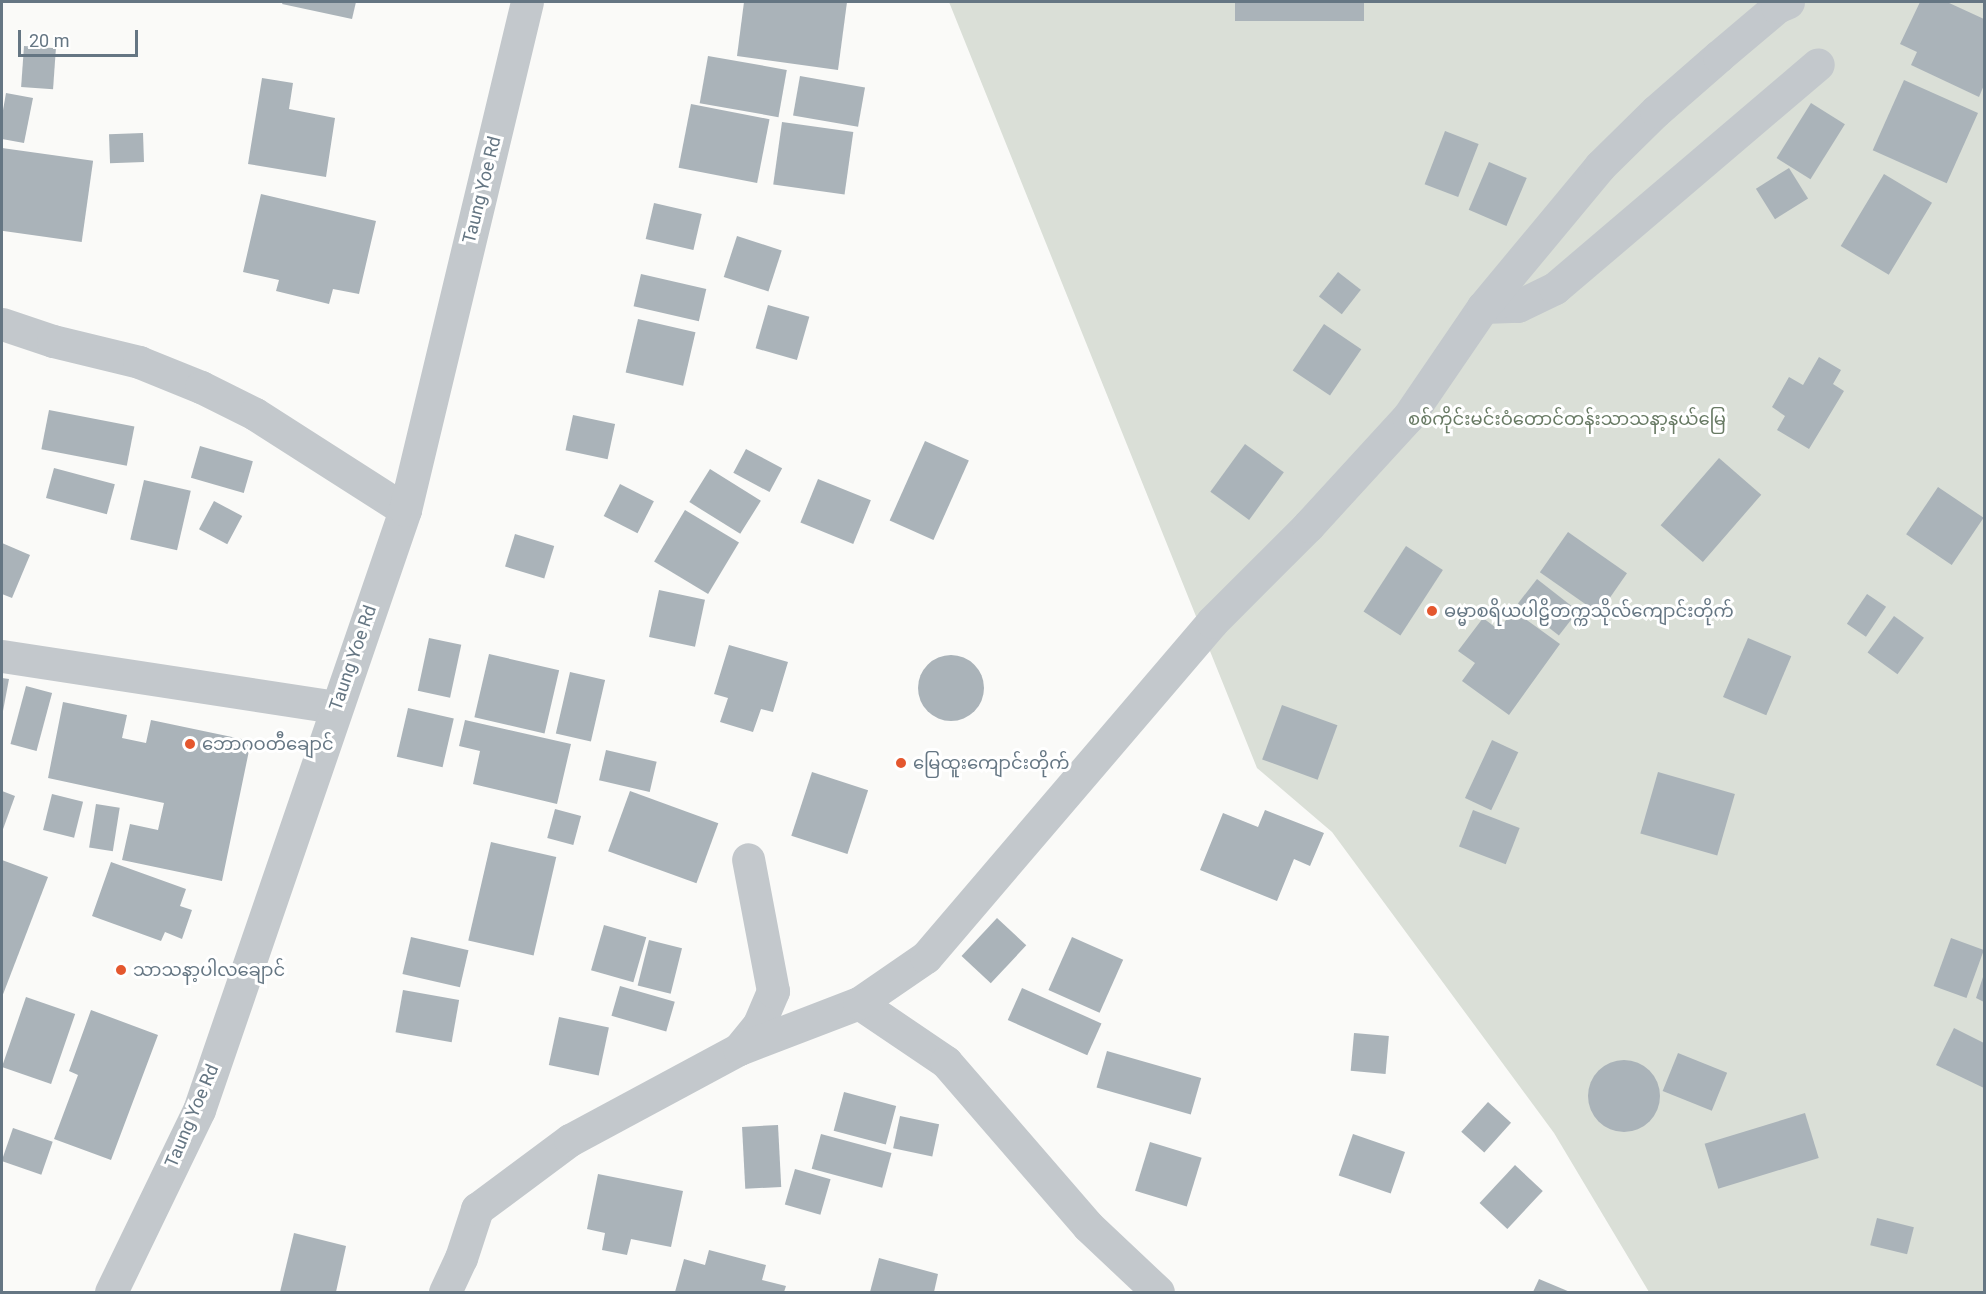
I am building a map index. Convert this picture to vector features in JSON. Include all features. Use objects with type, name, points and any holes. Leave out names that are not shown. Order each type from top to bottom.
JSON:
[{"type":"street","name":"Taung Yoe Rd","points":[[111,1293],[199,1110],[405,510],[527,2]]},
{"type":"street","points":[[445,1293],[477,1209],[570,1140],[740,1049],[859,1003],[926,957],[1212,622],[1308,526],[1408,417],[1483,307],[1600,166],[1665,103],[1777,7],[1788,2]]},
{"type":"street","points":[[1483,307],[1518,306],[1555,288],[1818,64]]},
{"type":"street","points":[[2,324],[139,362],[201,387],[255,414],[405,510]]},
{"type":"street","points":[[2,656],[336,707]]},
{"type":"street","points":[[740,1049],[759,1024],[773,991],[748,859]]},
{"type":"street","points":[[859,1003],[946,1062],[1088,1226],[1158,1293]]},
{"type":"green space","name":"စစ်ကိုင်းမင်းဝံတောင်တန်းသာသနာ့နယ်မြေ","points":[[949,2],[1984,2],[1984,1292],[1649,1292],[1554,1133],[1332,832],[1257,768]]},
{"type":"building","points":[[283,2],[356,2],[352,19],[282,4]]},
{"type":"building","points":[[744,2],[847,2],[838,70],[737,56]]},
{"type":"building","points":[[1235,2],[1364,2],[1364,21],[1235,21]]},
{"type":"building","points":[[1920,2],[1947,2],[1984,19],[1984,85],[1979,97],[1911,65],[1917,52],[1900,44]]},
{"type":"building","points":[[24,46],[56,48],[53,89],[21,87]]},
{"type":"building","points":[[708,56],[787,70],[778,117],[700,103]]},
{"type":"building","points":[[800,76],[865,87],[858,127],[793,115]]},
{"type":"building","points":[[262,78],[293,83],[289,109],[335,118],[326,177],[248,164]]},
{"type":"building","points":[[1904,80],[1978,113],[1947,183],[1873,150]]},
{"type":"building","points":[[6,93],[33,98],[24,143],[2,139],[2,116]]},
{"type":"building","points":[[1811,103],[1845,124],[1810,179],[1777,158]]},
{"type":"building","points":[[691,104],[770,119],[757,183],[679,168]]},
{"type":"building","points":[[782,122],[853,132],[845,194],[773,184]]},
{"type":"building","points":[[1445,131],[1479,144],[1458,197],[1425,184]]},
{"type":"building","points":[[143,133],[144,162],[110,163],[109,134]]},
{"type":"building","points":[[2,148],[93,161],[82,242],[2,231]]},
{"type":"building","points":[[1489,162],[1527,178],[1506,226],[1469,210]]},
{"type":"building","points":[[1789,168],[1808,199],[1775,219],[1756,189]]},
{"type":"building","points":[[1884,174],[1932,203],[1889,275],[1841,246]]},
{"type":"building","points":[[261,194],[376,221],[359,294],[333,289],[329,304],[276,291],[279,280],[243,272]]},
{"type":"building","points":[[654,203],[702,214],[693,250],[646,239]]},
{"type":"building","points":[[737,236],[782,251],[768,291],[724,277]]},
{"type":"building","points":[[1338,272],[1361,290],[1342,314],[1319,296]]},
{"type":"building","points":[[641,274],[706,289],[699,321],[634,306]]},
{"type":"building","points":[[768,305],[809,317],[797,360],[756,348]]},
{"type":"building","points":[[638,319],[695,332],[683,386],[626,373]]},
{"type":"building","points":[[1324,324],[1361,349],[1330,396],[1293,370]]},
{"type":"building","points":[[1819,357],[1841,370],[1833,384],[1844,391],[1809,449],[1777,430],[1785,416],[1772,407],[1789,377],[1803,385]]},
{"type":"building","points":[[49,410],[134,427],[127,466],[41,449]]},
{"type":"building","points":[[573,415],[615,424],[608,459],[566,450]]},
{"type":"building","points":[[925,441],[969,461],[933,540],[890,520]]},
{"type":"building","points":[[1245,444],[1284,472],[1249,520],[1210,492]]},
{"type":"building","points":[[200,446],[253,461],[244,493],[191,478]]},
{"type":"building","points":[[746,449],[782,468],[770,492],[733,473]]},
{"type":"building","points":[[1719,458],[1761,495],[1703,562],[1661,525]]},
{"type":"building","points":[[54,468],[115,484],[107,514],[46,498]]},
{"type":"building","points":[[710,469],[761,501],[740,534],[689,502]]},
{"type":"building","points":[[818,479],[871,500],[853,544],[800,523]]},
{"type":"building","points":[[144,480],[191,491],[177,550],[130,539]]},
{"type":"building","points":[[620,484],[654,501],[638,533],[604,516]]},
{"type":"building","points":[[1938,487],[1984,518],[1952,565],[1906,534]]},
{"type":"building","points":[[214,501],[242,516],[227,544],[199,529]]},
{"type":"building","points":[[685,510],[739,542],[708,594],[654,561]]},
{"type":"building","points":[[1568,532],[1627,573],[1599,613],[1540,572]]},
{"type":"building","points":[[515,534],[554,546],[544,579],[505,567]]},
{"type":"building","points":[[2,543],[30,555],[12,598],[2,594]]},
{"type":"building","points":[[1406,546],[1443,570],[1400,635],[1364,611]]},
{"type":"building","points":[[1537,579],[1578,611],[1559,635],[1518,603]]},
{"type":"building","points":[[659,590],[705,600],[695,647],[649,637]]},
{"type":"building","points":[[1867,594],[1886,607],[1866,637],[1847,624]]},
{"type":"building","points":[[1513,610],[1560,644],[1509,715],[1462,681],[1475,663],[1458,651],[1483,618],[1499,630]]},
{"type":"building","points":[[1894,616],[1924,638],[1897,674],[1868,652]]},
{"type":"building","points":[[429,638],[461,645],[450,698],[418,691]]},
{"type":"building","points":[[1748,638],[1791,656],[1766,715],[1723,697]]},
{"type":"building","points":[[729,645],[788,662],[773,712],[761,709],[753,732],[720,722],[728,698],[714,694]]},
{"type":"building","points":[[489,654],[559,670],[545,734],[474,717]]},
{"type":"building","points":[[951,655],[964,657],[979,670],[984,688],[982,701],[969,716],[951,721],[938,719],[923,706],[918,688],[920,675],[933,660]]},
{"type":"building","points":[[570,672],[605,680],[591,741],[556,733]]},
{"type":"building","points":[[2,678],[9,679],[3,711],[2,710]]},
{"type":"building","points":[[26,686],[52,693],[37,751],[10,744]]},
{"type":"building","points":[[63,702],[127,715],[122,738],[146,743],[151,720],[251,741],[222,881],[122,860],[130,824],[158,830],[164,803],[48,778]]},
{"type":"building","points":[[1282,705],[1337,725],[1318,780],[1262,760]]},
{"type":"building","points":[[408,708],[454,719],[443,767],[397,757]]},
{"type":"building","points":[[465,720],[571,744],[557,804],[473,784],[480,751],[459,746]]},
{"type":"building","points":[[1492,740],[1518,752],[1491,810],[1465,798]]},
{"type":"building","points":[[606,750],[657,762],[650,792],[599,780]]},
{"type":"building","points":[[812,772],[868,790],[847,854],[791,836]]},
{"type":"building","points":[[1658,772],[1735,794],[1717,856],[1640,834]]},
{"type":"building","points":[[2,791],[15,796],[2,832]]},
{"type":"building","points":[[630,791],[718,823],[696,883],[608,851]]},
{"type":"building","points":[[52,794],[83,802],[74,838],[43,830]]},
{"type":"building","points":[[96,804],[120,808],[113,851],[89,847]]},
{"type":"building","points":[[555,809],[581,816],[573,845],[547,838]]},
{"type":"building","points":[[1265,810],[1324,833],[1310,866],[1294,859],[1277,901],[1200,870],[1223,813],[1258,827]]},
{"type":"building","points":[[1473,810],[1520,828],[1506,864],[1459,846]]},
{"type":"building","points":[[491,842],[556,857],[534,955],[468,940]]},
{"type":"building","points":[[2,860],[48,877],[2,997]]},
{"type":"building","points":[[111,862],[186,889],[180,906],[192,910],[182,939],[165,932],[161,941],[92,916]]},
{"type":"building","points":[[997,918],[1026,945],[991,983],[962,956]]},
{"type":"building","points":[[604,925],[646,937],[633,982],[591,970]]},
{"type":"building","points":[[411,937],[468,950],[460,987],[402,974]]},
{"type":"building","points":[[1072,937],[1123,960],[1100,1013],[1048,990]]},
{"type":"building","points":[[1951,938],[1984,950],[1966,998],[1934,986]]},
{"type":"building","points":[[649,940],[682,948],[671,994],[638,986]]},
{"type":"building","points":[[1984,974],[1984,1002],[1976,998]]},
{"type":"building","points":[[620,986],[675,1002],[666,1032],[611,1016]]},
{"type":"building","points":[[1022,988],[1101,1023],[1087,1055],[1008,1020]]},
{"type":"building","points":[[403,990],[459,1000],[452,1042],[396,1032]]},
{"type":"building","points":[[26,997],[75,1014],[51,1084],[2,1067]]},
{"type":"building","points":[[91,1010],[158,1035],[111,1160],[54,1139],[78,1075],[69,1071]]},
{"type":"building","points":[[559,1017],[609,1028],[599,1076],[549,1065]]},
{"type":"building","points":[[1954,1028],[1984,1043],[1984,1088],[1936,1065]]},
{"type":"building","points":[[1354,1033],[1389,1036],[1386,1074],[1351,1071]]},
{"type":"building","points":[[1107,1051],[1201,1078],[1191,1115],[1097,1088]]},
{"type":"building","points":[[1678,1053],[1727,1073],[1712,1111],[1663,1091]]},
{"type":"building","points":[[1624,1060],[1644,1066],[1654,1076],[1660,1096],[1654,1116],[1644,1126],[1624,1132],[1604,1126],[1594,1116],[1588,1096],[1594,1076],[1604,1066]]},
{"type":"building","points":[[844,1092],[896,1106],[886,1145],[834,1131]]},
{"type":"building","points":[[1488,1102],[1511,1123],[1484,1152],[1461,1132]]},
{"type":"building","points":[[1805,1113],[1819,1158],[1718,1189],[1705,1144]]},
{"type":"building","points":[[900,1116],[939,1124],[932,1157],[893,1148]]},
{"type":"building","points":[[778,1125],[781,1187],[745,1189],[742,1127]]},
{"type":"building","points":[[13,1128],[53,1142],[41,1175],[2,1161]]},
{"type":"building","points":[[821,1134],[892,1153],[882,1188],[812,1169]]},
{"type":"building","points":[[1353,1134],[1405,1152],[1391,1194],[1339,1176]]},
{"type":"building","points":[[1150,1142],[1202,1158],[1187,1207],[1135,1191]]},
{"type":"building","points":[[1515,1165],[1543,1191],[1507,1229],[1480,1203]]},
{"type":"building","points":[[795,1169],[831,1179],[820,1215],[785,1205]]},
{"type":"building","points":[[598,1174],[683,1191],[671,1247],[631,1239],[627,1255],[602,1250],[605,1233],[587,1229]]},
{"type":"building","points":[[1877,1218],[1914,1227],[1907,1254],[1870,1245]]},
{"type":"building","points":[[294,1233],[346,1246],[336,1292],[280,1292]]},
{"type":"building","points":[[709,1250],[766,1265],[762,1280],[786,1286],[784,1292],[675,1292],[684,1259],[705,1265]]},
{"type":"building","points":[[879,1258],[938,1274],[934,1292],[870,1292]]},
{"type":"building","points":[[1539,1279],[1570,1292],[1533,1292]]},
{"type":"place","name":"ဓမ္မာစရိယပါဠိတက္ကသိုလ်ကျောင်းတိုက်","points":[[1432,611]]},
{"type":"place","name":"ဘောဂဝတီချောင်","points":[[190,744]]},
{"type":"place","name":"မြေထူးကျောင်းတိုက်","points":[[901,763]]},
{"type":"place","name":"သာသနာ့ပါလချောင်","points":[[121,970]]}]
